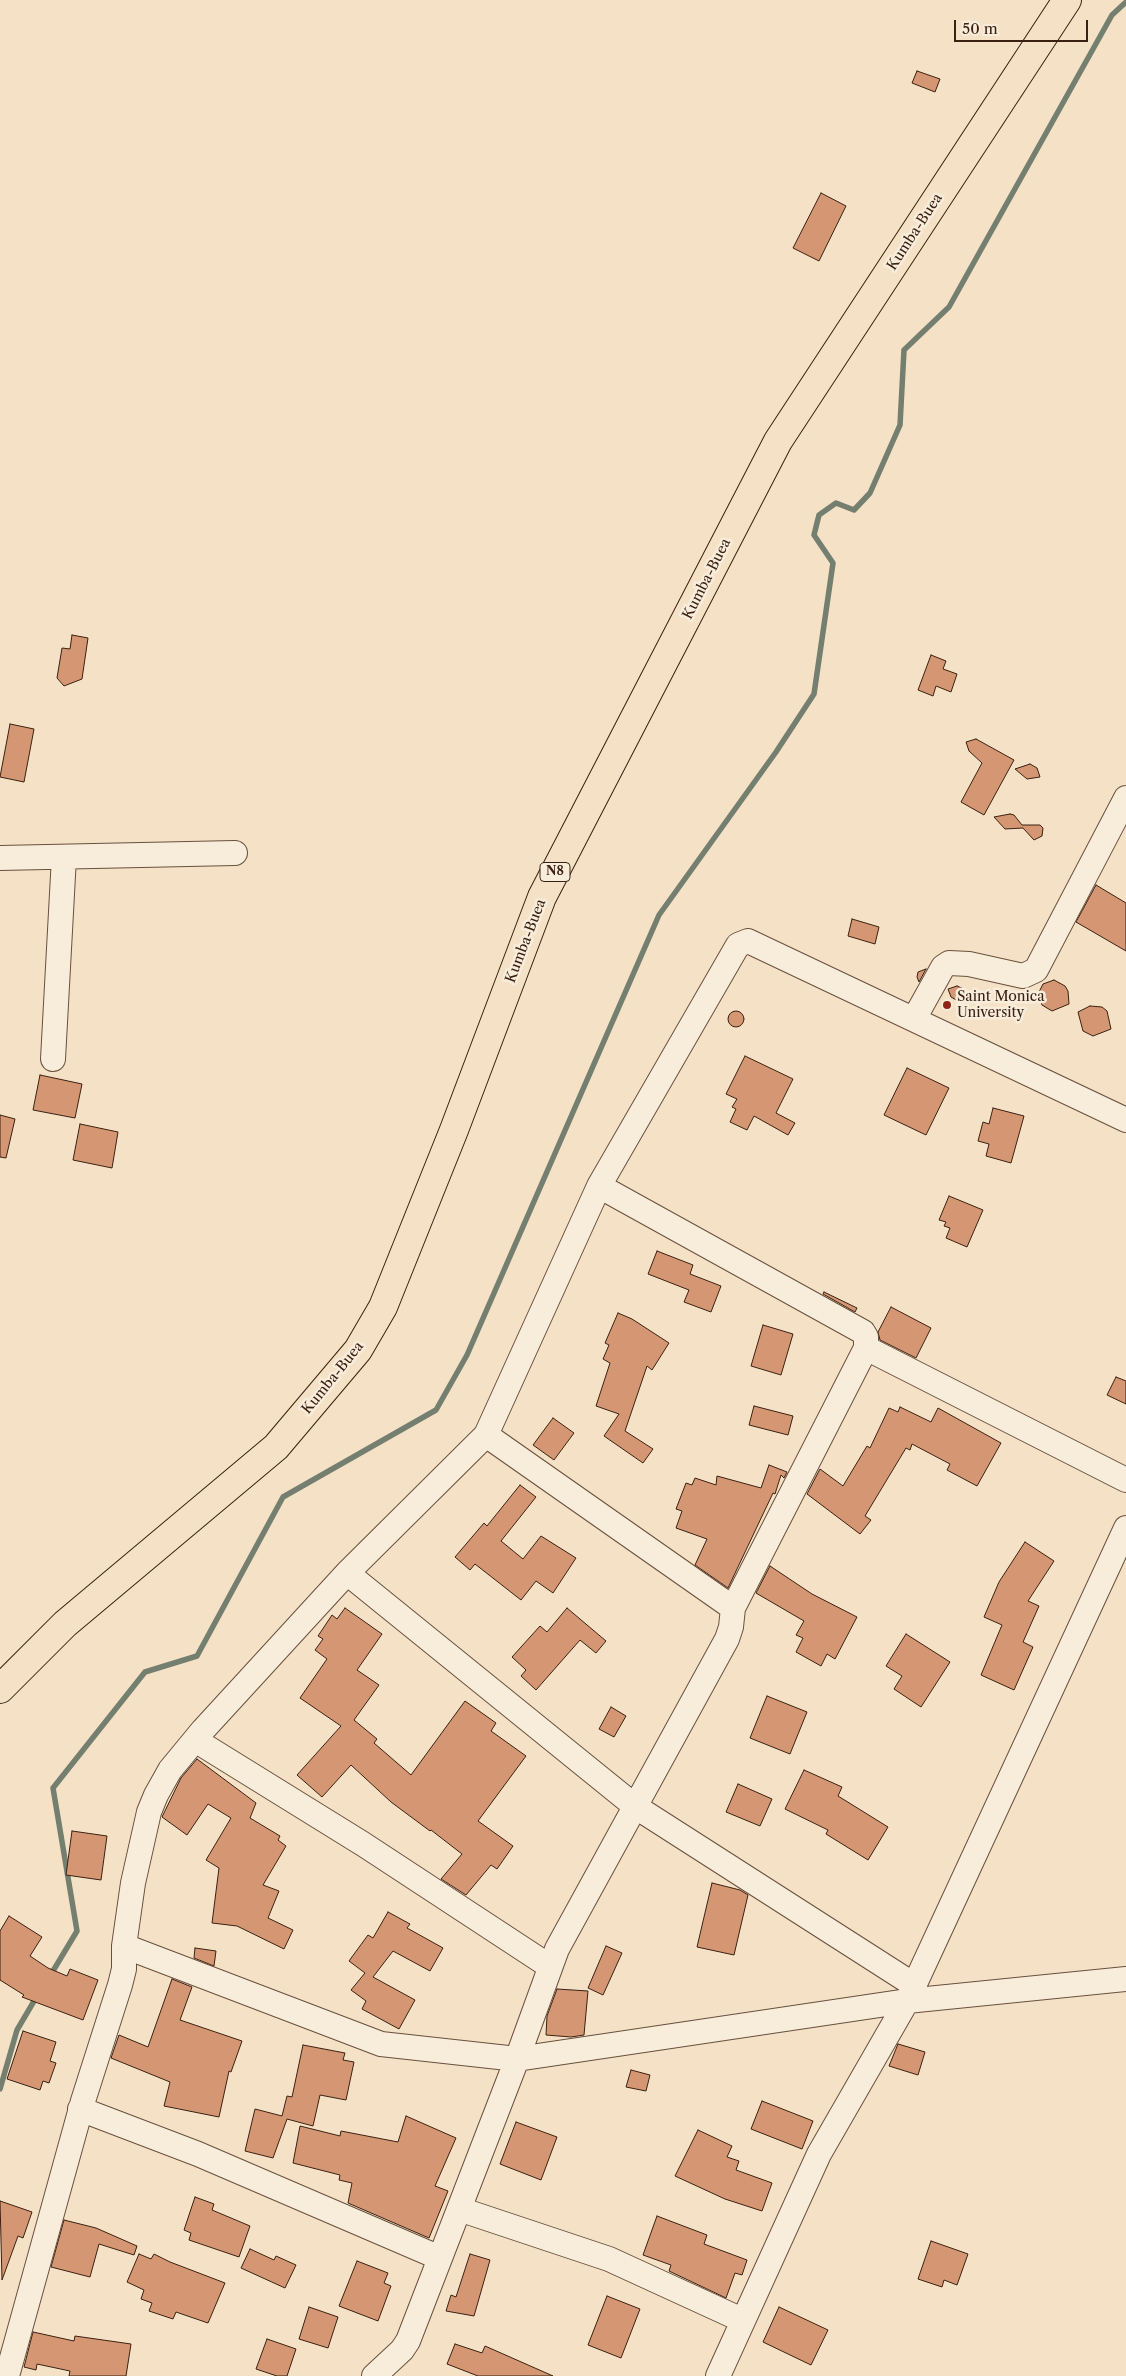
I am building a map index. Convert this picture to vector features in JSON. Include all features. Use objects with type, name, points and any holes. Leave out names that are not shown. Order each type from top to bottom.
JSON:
[{"type":"highway","name":"Kumba-Buea","points":[[0,1689],[64,1624],[276,1447],[358,1350],[384,1306],[454,1130],[542,897],[774,450],[1066,0]]},
{"type":"street","points":[[914,1019],[943,967],[949,962],[969,964],[1023,976],[1036,970],[1126,798]]},
{"type":"street","points":[[0,858],[235,854]]},
{"type":"street","points":[[53,1059],[64,857]]},
{"type":"street","points":[[7,2376],[80,2109],[120,1985],[124,1969],[124,1946],[133,1883],[149,1812],[156,1795],[170,1770],[195,1740],[347,1573],[486,1435],[600,1186],[738,944],[748,941],[1126,1120]]},
{"type":"street","points":[[374,2376],[402,2350],[408,2341],[517,2060],[549,1966],[727,1639],[731,1627],[733,1608],[866,1348],[866,1337],[863,1332],[600,1186]]},
{"type":"street","points":[[866,1348],[1126,1480]]},
{"type":"street","points":[[486,1435],[733,1608]]},
{"type":"street","points":[[718,2376],[819,2154],[911,1993],[1126,1528]]},
{"type":"street","points":[[347,1573],[636,1807],[911,1993]]},
{"type":"street","points":[[195,1740],[363,1844],[549,1966]]},
{"type":"street","points":[[124,1946],[381,2044],[517,2060],[911,1993],[1126,1979]]},
{"type":"street","points":[[80,2109],[198,2154],[440,2258]]},
{"type":"street","points":[[459,2209],[609,2259],[742,2320]]},
{"type":"building","points":[[917,71],[940,79],[935,92],[912,83]]},
{"type":"building","points":[[821,193],[846,206],[819,261],[793,248]]},
{"type":"building","points":[[72,635],[88,638],[82,679],[64,686],[57,678],[62,648],[70,649]]},
{"type":"building","points":[[931,655],[946,661],[943,669],[957,674],[951,692],[936,686],[933,696],[918,690]]},
{"type":"building","points":[[10,724],[34,729],[24,782],[0,777]]},
{"type":"building","points":[[976,739],[1014,760],[984,815],[961,802],[982,763],[969,751],[966,742]]},
{"type":"building","points":[[1030,764],[1037,768],[1040,777],[1027,779],[1015,769]]},
{"type":"building","points":[[1014,815],[1022,825],[1040,825],[1043,828],[1042,836],[1034,840],[1023,828],[1005,829],[994,817]]},
{"type":"building","points":[[1096,885],[1126,903],[1126,951],[1076,922]]},
{"type":"building","points":[[852,919],[879,927],[875,944],[848,936]]},
{"type":"building","points":[[926,969],[919,982],[918,972]]},
{"type":"building","points":[[1054,980],[1065,986],[1068,991],[1069,1004],[1052,1011],[1042,1005],[1038,994],[1043,984]]},
{"type":"building","points":[[957,986],[964,989],[965,993],[961,1000],[958,1001],[951,997],[948,989]]},
{"type":"building","points":[[1090,1006],[1102,1007],[1107,1011],[1111,1029],[1093,1036],[1083,1031],[1078,1012]]},
{"type":"building","points":[[736,1011],[744,1019],[736,1027],[728,1019]]},
{"type":"building","points":[[745,1056],[793,1079],[776,1113],[795,1123],[788,1135],[754,1116],[747,1130],[730,1122],[736,1109],[732,1107],[737,1099],[726,1094]]},
{"type":"building","points":[[907,1068],[949,1088],[926,1135],[884,1115]]},
{"type":"building","points":[[40,1075],[82,1084],[75,1118],[33,1110]]},
{"type":"building","points":[[993,1108],[1024,1116],[1011,1163],[986,1156],[989,1144],[978,1141],[983,1122],[989,1124]]},
{"type":"building","points":[[0,1115],[15,1119],[6,1158],[0,1157]]},
{"type":"building","points":[[80,1124],[118,1132],[112,1168],[73,1160]]},
{"type":"building","points":[[949,1196],[983,1210],[967,1247],[946,1238],[950,1228],[944,1226],[946,1222],[939,1220]]},
{"type":"building","points":[[657,1251],[693,1265],[690,1274],[721,1286],[711,1312],[684,1302],[689,1290],[648,1274]]},
{"type":"building","points":[[824,1292],[857,1308],[855,1312],[823,1294]]},
{"type":"building","points":[[891,1307],[931,1328],[916,1358],[880,1340],[878,1332]]},
{"type":"building","points":[[618,1313],[632,1319],[669,1343],[652,1370],[647,1366],[625,1431],[653,1449],[643,1463],[604,1436],[619,1414],[596,1406],[610,1363],[603,1359],[609,1345],[605,1343]]},
{"type":"building","points":[[763,1325],[793,1334],[781,1375],[751,1366]]},
{"type":"building","points":[[1116,1377],[1126,1381],[1126,1404],[1107,1395]]},
{"type":"building","points":[[754,1406],[793,1416],[788,1435],[749,1425]]},
{"type":"building","points":[[900,1407],[931,1422],[938,1408],[1001,1443],[977,1486],[947,1470],[950,1464],[912,1444],[910,1450],[906,1448],[865,1516],[871,1520],[860,1534],[807,1494],[820,1469],[843,1486],[867,1446],[870,1448],[889,1408],[898,1412]]},
{"type":"building","points":[[553,1418],[574,1433],[554,1460],[533,1445]]},
{"type":"building","points":[[769,1465],[787,1472],[784,1478],[781,1475],[775,1494],[773,1493],[728,1588],[695,1565],[707,1539],[676,1528],[682,1511],[676,1509],[686,1483],[692,1485],[695,1478],[716,1485],[717,1476],[761,1488]]},
{"type":"building","points":[[520,1485],[536,1497],[501,1541],[523,1559],[541,1536],[576,1558],[553,1593],[536,1581],[521,1600],[475,1564],[470,1570],[455,1557],[484,1523],[487,1526]]},
{"type":"building","points":[[1025,1542],[1054,1561],[1028,1601],[1039,1606],[1023,1642],[1033,1647],[1014,1690],[981,1675],[1002,1625],[984,1617],[999,1582]]},
{"type":"building","points":[[770,1566],[812,1594],[857,1617],[835,1659],[827,1654],[821,1666],[796,1652],[803,1638],[796,1635],[804,1621],[756,1593]]},
{"type":"building","points":[[345,1608],[382,1634],[357,1670],[379,1685],[354,1720],[377,1739],[374,1743],[411,1775],[465,1701],[496,1723],[491,1731],[526,1756],[478,1821],[513,1846],[497,1869],[491,1865],[466,1895],[441,1879],[462,1854],[391,1802],[351,1765],[322,1797],[297,1775],[341,1726],[300,1698],[327,1659],[315,1650],[323,1639],[318,1636],[332,1615],[337,1619]]},
{"type":"building","points":[[567,1608],[606,1641],[596,1653],[580,1640],[536,1690],[521,1676],[526,1670],[512,1657],[540,1626],[547,1632]]},
{"type":"building","points":[[906,1634],[950,1662],[921,1707],[894,1689],[902,1676],[886,1666]]},
{"type":"building","points":[[767,1696],[807,1712],[790,1754],[750,1738]]},
{"type":"building","points":[[611,1707],[626,1716],[614,1737],[599,1729]]},
{"type":"building","points":[[197,1759],[256,1803],[250,1818],[280,1836],[278,1840],[286,1846],[263,1885],[279,1891],[268,1918],[293,1930],[284,1949],[237,1926],[212,1923],[219,1868],[206,1860],[231,1818],[208,1804],[187,1835],[162,1817],[181,1778]]},
{"type":"building","points":[[804,1770],[842,1787],[838,1796],[888,1827],[868,1860],[826,1834],[828,1830],[785,1809]]},
{"type":"building","points":[[738,1784],[772,1799],[760,1826],[726,1812]]},
{"type":"building","points":[[72,1831],[107,1836],[101,1880],[66,1875]]},
{"type":"building","points":[[712,1883],[740,1890],[748,1895],[734,1955],[697,1947]]},
{"type":"building","points":[[388,1912],[410,1924],[407,1928],[443,1948],[430,1971],[393,1951],[373,1977],[415,2000],[399,2029],[362,2009],[366,2001],[351,1990],[365,1973],[349,1961],[368,1935],[373,1938]]},
{"type":"building","points":[[9,1916],[42,1937],[30,1956],[48,1968],[67,1976],[70,1969],[98,1980],[83,2020],[22,1997],[24,1995],[0,1980],[0,1931]]},
{"type":"building","points":[[606,1946],[622,1953],[603,1995],[588,1988]]},
{"type":"building","points":[[195,1948],[216,1951],[214,1966],[194,1958]]},
{"type":"building","points":[[172,1979],[192,1987],[180,2020],[242,2041],[231,2072],[229,2071],[219,2117],[164,2106],[170,2082],[111,2058],[119,2035],[148,2047]]},
{"type":"building","points":[[557,1989],[588,1991],[584,2035],[571,2037],[546,2035],[547,2016]]},
{"type":"building","points":[[23,2031],[56,2042],[50,2061],[56,2063],[49,2083],[43,2081],[40,2090],[7,2079]]},
{"type":"building","points":[[898,2044],[925,2052],[918,2075],[889,2066]]},
{"type":"building","points":[[303,2045],[345,2053],[343,2060],[354,2062],[346,2100],[320,2095],[313,2126],[287,2119],[273,2158],[245,2151],[255,2109],[282,2116],[287,2096],[292,2097]]},
{"type":"building","points":[[631,2070],[650,2075],[646,2091],[626,2087]]},
{"type":"building","points":[[762,2101],[813,2121],[802,2149],[751,2129]]},
{"type":"building","points":[[406,2116],[456,2138],[435,2186],[448,2191],[429,2238],[348,2203],[352,2183],[339,2180],[340,2175],[293,2163],[300,2126],[340,2136],[341,2131],[398,2142]]},
{"type":"building","points":[[516,2122],[557,2137],[541,2180],[500,2164]]},
{"type":"building","points":[[698,2130],[732,2146],[727,2157],[739,2161],[736,2170],[772,2183],[762,2211],[725,2199],[675,2176]]},
{"type":"building","points":[[195,2197],[214,2204],[212,2210],[250,2226],[239,2257],[189,2240],[191,2233],[184,2230]]},
{"type":"building","points":[[0,2201],[32,2212],[23,2238],[18,2236],[2,2280]]},
{"type":"building","points":[[657,2216],[707,2235],[704,2244],[747,2260],[742,2275],[735,2273],[726,2298],[669,2271],[671,2265],[643,2255]]},
{"type":"building","points":[[64,2220],[96,2228],[137,2246],[134,2255],[99,2244],[90,2277],[51,2267]]},
{"type":"building","points":[[931,2241],[968,2254],[957,2285],[944,2280],[942,2287],[918,2279]]},
{"type":"building","points":[[250,2249],[274,2260],[276,2256],[296,2265],[285,2288],[241,2268]]},
{"type":"building","points":[[139,2254],[151,2259],[154,2254],[225,2283],[208,2323],[176,2312],[173,2319],[149,2311],[152,2303],[141,2299],[144,2290],[127,2282]]},
{"type":"building","points":[[470,2254],[490,2260],[474,2316],[446,2311],[451,2295],[456,2297]]},
{"type":"building","points":[[357,2261],[388,2273],[384,2283],[391,2286],[378,2321],[339,2306]]},
{"type":"building","points":[[607,2296],[640,2309],[621,2358],[588,2345]]},
{"type":"building","points":[[309,2307],[338,2317],[328,2348],[299,2339]]},
{"type":"building","points":[[779,2307],[828,2330],[811,2365],[763,2342]]},
{"type":"building","points":[[33,2332],[74,2341],[75,2336],[131,2344],[126,2376],[69,2376],[70,2371],[37,2364],[36,2370],[24,2367]]},
{"type":"building","points":[[267,2339],[296,2349],[287,2376],[277,2376],[256,2369]]},
{"type":"building","points":[[455,2344],[482,2353],[485,2346],[553,2376],[478,2376],[447,2364]]},
{"type":"waterway","points":[[50,1976],[77,1931],[53,1788],[145,1672],[197,1656],[283,1497],[436,1410],[467,1355],[659,915],[776,752],[814,694],[833,563],[814,535],[819,515],[836,503],[854,510],[870,493],[900,425],[904,350],[949,307],[1112,15],[1126,2]]},
{"type":"waterway","points":[[0,2089],[17,2030],[37,1996]]},
{"type":"place","name":"Saint Monica University","points":[[947,1005]]}]
